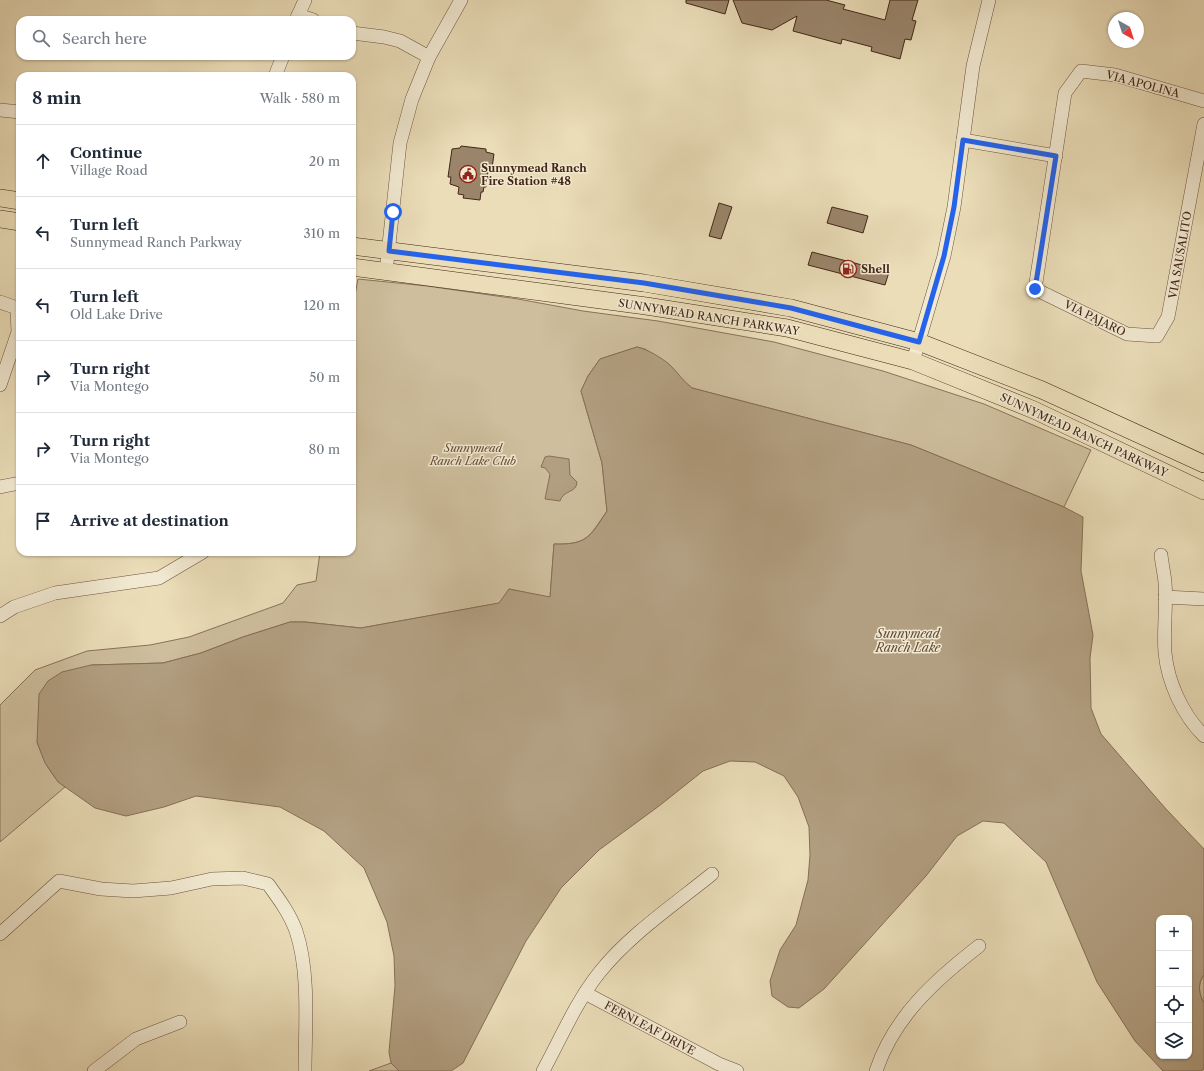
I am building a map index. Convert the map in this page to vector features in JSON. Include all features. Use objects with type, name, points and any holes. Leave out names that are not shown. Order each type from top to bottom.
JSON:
[{"type":"main road","points":[[0,198],[16,200]]},
{"type":"main road","points":[[0,219],[16,221]]},
{"type":"main road","name":"SUNNYMEAD RANCH PARKWAY","points":[[356,247],[644,283],[791,308],[919,342],[1042,390],[1204,464]]},
{"type":"main road","name":"SUNNYMEAD RANCH PARKWAY","points":[[356,268],[646,306],[787,328],[913,361],[1034,410],[1204,491]]},
{"type":"street","points":[[297,16],[305,0]]},
{"type":"street","points":[[386,272],[400,143],[412,99],[429,57],[460,0]]},
{"type":"street","points":[[913,361],[944,256],[954,207],[973,66],[989,0]]},
{"type":"street","points":[[356,34],[384,37],[400,41],[429,57]]},
{"type":"street","points":[[277,72],[281,60]]},
{"type":"street","name":"VIA APOLINA","points":[[1056,156],[1065,94],[1081,71],[1115,75],[1204,101]]},
{"type":"street","points":[[0,110],[16,112]]},
{"type":"street","name":"VIA SAUSALITO","points":[[1157,336],[1168,317],[1204,124]]},
{"type":"street","points":[[963,140],[1056,156]]},
{"type":"street","name":"VIA PAJARO","points":[[1056,156],[1035,289],[1127,334],[1157,336]]},
{"type":"street","points":[[0,302],[16,308]]},
{"type":"street","points":[[0,385],[16,338]]},
{"type":"street","points":[[0,487],[16,483]]},
{"type":"street","points":[[1161,555],[1166,597],[1165,653],[1168,670],[1172,685],[1182,705],[1204,736]]},
{"type":"street","points":[[0,616],[14,607],[55,593],[159,578],[195,556]]},
{"type":"street","points":[[1166,597],[1204,599]]},
{"type":"street","points":[[543,1071],[585,993],[600,972],[638,935],[712,874]]},
{"type":"street","points":[[0,934],[59,881],[101,889],[133,891],[170,888],[212,879],[244,878],[268,884],[290,919],[301,949],[304,967],[305,1071]]},
{"type":"street","points":[[876,1071],[888,1040],[899,1023],[916,1002],[945,972],[978,946]]},
{"type":"street","name":"FERNLEAF DRIVE","points":[[585,993],[717,1068],[737,1071]]},
{"type":"street","points":[[94,1071],[136,1039],[180,1022]]},
{"type":"green space","name":"Sunnymead Ranch Lake Club","points":[[358,279],[427,286],[518,299],[583,311],[658,321],[774,342],[883,371],[984,404],[1091,450],[1064,507],[911,445],[692,388],[682,380],[670,365],[645,349],[637,347],[600,359],[588,376],[581,391],[602,463],[607,511],[586,538],[574,543],[554,544],[550,598],[509,589],[500,603],[361,628],[305,622],[290,622],[243,637],[201,653],[163,663],[91,665],[37,742],[51,772],[65,787],[0,842],[0,705],[35,670],[87,651],[150,645],[189,637],[283,603],[297,585],[316,581],[319,556],[356,556],[356,290]]},
{"type":"green space","points":[[1204,975],[1204,1003],[1201,996],[1200,982]]},
{"type":"green space","points":[[391,1063],[399,1071],[369,1071]]},
{"type":"water","name":"Sunnymead Ranch Lake","points":[[637,347],[641,348],[667,362],[692,388],[911,445],[1064,507],[1083,517],[1081,571],[1093,635],[1090,658],[1091,708],[1101,734],[1166,809],[1204,849],[1204,975],[1200,982],[1200,989],[1204,1003],[1204,1069],[1201,1071],[1163,1071],[1135,1041],[1097,982],[1046,862],[1004,823],[983,821],[957,836],[926,876],[824,989],[799,1008],[788,1007],[772,996],[770,981],[780,950],[796,925],[808,880],[810,855],[809,827],[798,797],[784,776],[755,762],[730,761],[703,771],[659,806],[599,850],[561,888],[526,941],[463,1063],[451,1071],[399,1071],[391,1063],[389,1052],[395,986],[394,956],[387,922],[364,868],[324,831],[280,807],[196,796],[164,807],[126,816],[95,808],[58,782],[45,763],[37,742],[39,694],[48,681],[62,672],[91,665],[163,663],[201,653],[243,637],[290,622],[305,622],[361,628],[499,603],[509,589],[550,597],[554,544],[574,543],[586,538],[607,511],[602,463],[581,391],[588,376],[600,359]]},
{"type":"water","points":[[549,456],[569,459],[570,475],[577,482],[575,488],[564,495],[560,501],[545,499],[550,474],[545,468],[541,467],[545,457]]},
{"type":"building","points":[[686,0],[729,0],[725,14],[686,3]]},
{"type":"building","points":[[733,0],[826,0],[845,5],[843,9],[885,20],[890,0],[918,0],[912,20],[916,21],[911,40],[905,39],[900,59],[871,51],[872,47],[842,39],[841,44],[793,31],[797,16],[772,30],[742,23]]},
{"type":"building","name":"Sunnymead Ranch Fire Station #48","points":[[461,146],[486,149],[486,152],[494,154],[492,168],[490,167],[488,171],[486,187],[484,187],[483,192],[481,192],[480,200],[463,198],[464,195],[458,194],[459,187],[450,184],[451,177],[448,177],[452,149],[460,148]]},
{"type":"building","points":[[719,203],[732,207],[721,239],[709,236]]},
{"type":"building","points":[[832,207],[868,216],[863,233],[827,223]]},
{"type":"building","name":"Shell","points":[[812,252],[889,272],[885,285],[808,265]]},
{"type":"place","name":"Sunnymead Ranch Fire Station #48","points":[[468,174]]},
{"type":"place","name":"Shell","points":[[848,269]]},
{"type":"route","points":[[393,212],[389,251],[644,283],[791,308],[919,342],[944,256],[954,207],[963,140],[1056,156],[1035,289]]}]
